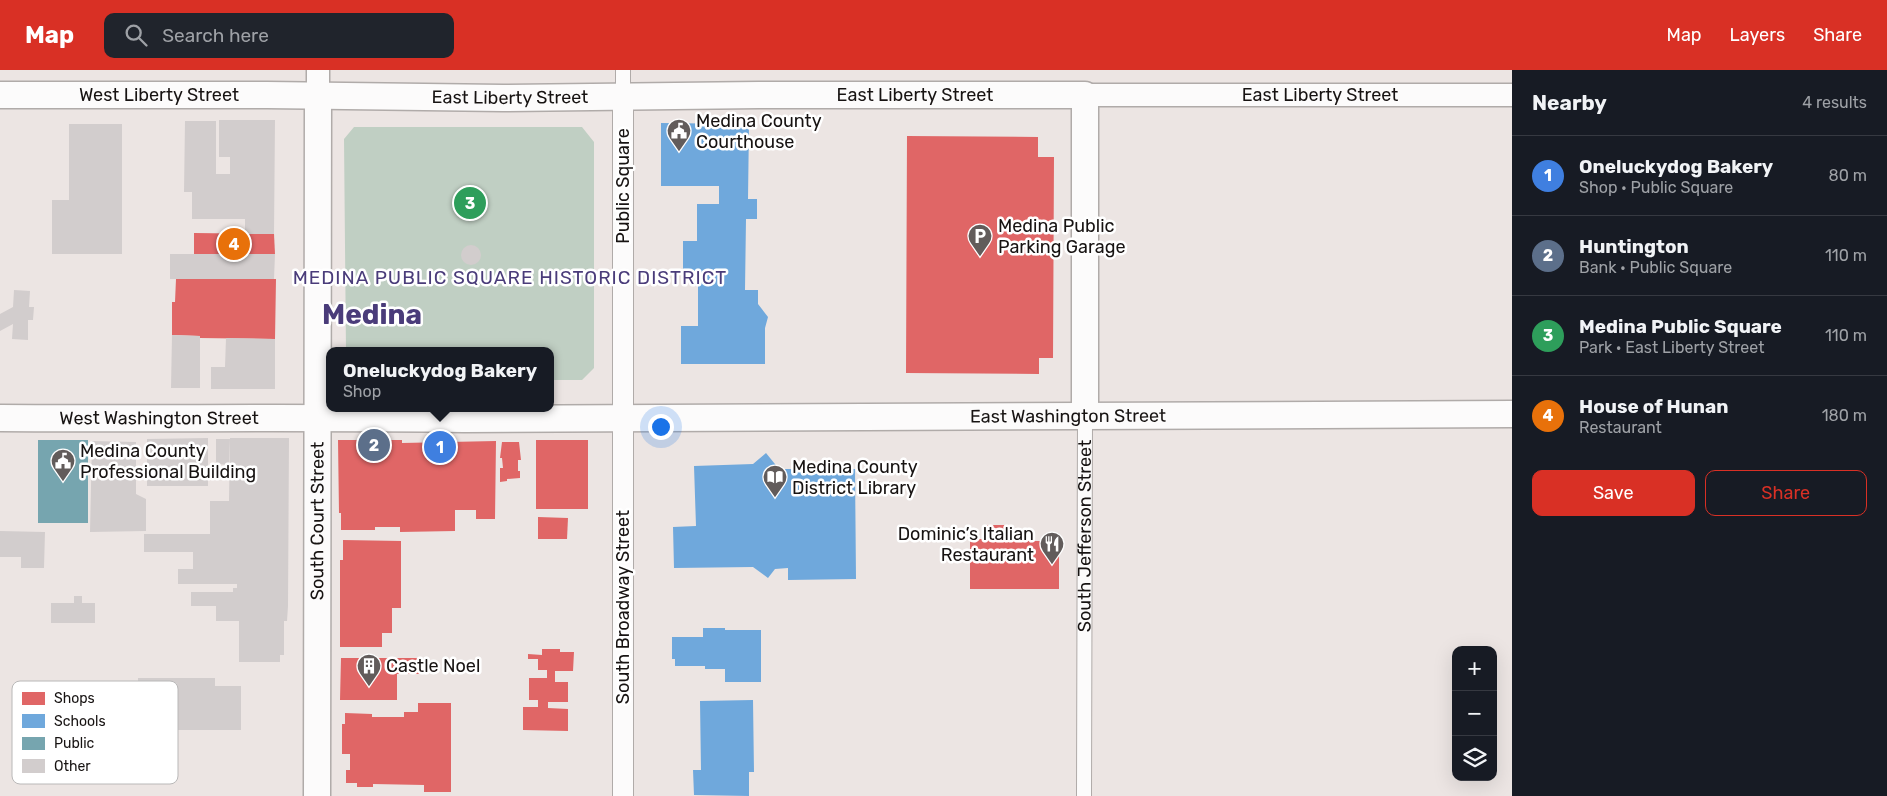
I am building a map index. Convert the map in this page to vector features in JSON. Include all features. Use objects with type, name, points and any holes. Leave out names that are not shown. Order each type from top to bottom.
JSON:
[{"type":"highway","name":"West Liberty Street","points":[[0,95],[267,95],[318,97]]},
{"type":"highway","name":"East Liberty Street","points":[[318,97],[1085,95]]},
{"type":"highway","name":"South Jefferson Street","points":[[1085,95],[1085,416]]},
{"type":"highway","name":"South Court Street","points":[[317,796],[318,97]]},
{"type":"highway","name":"East Washington Street","points":[[624,418],[1512,414]]},
{"type":"highway","name":"West Washington Street","points":[[0,418],[317,417]]},
{"type":"highway","points":[[317,417],[624,418]]},
{"type":"main road","points":[[318,70],[318,97]]},
{"type":"main road","name":"East Liberty Street","points":[[1085,95],[1512,95]]},
{"type":"main road","name":"Public Square","points":[[623,97],[624,418]]},
{"type":"main road","name":"South Broadway Street","points":[[623,796],[624,418]]},
{"type":"street","points":[[623,70],[623,97]]},
{"type":"street","name":"South Jefferson Street","points":[[1084,796],[1085,416]]},
{"type":"green space","points":[[354,127],[582,127],[594,142],[594,368],[582,380],[554,380],[554,347],[346,347],[344,139]]},
{"type":"building: Shops","name":"Medina Public Parking Garage","points":[[907,136],[1038,137],[1038,157],[1054,157],[1053,358],[1039,358],[1039,374],[906,373]]},
{"type":"building: Shops","points":[[194,233],[274,234],[275,254],[194,254]]},
{"type":"building: Shops","points":[[176,279],[276,279],[275,339],[200,338],[200,336],[172,335],[172,302],[175,302]]},
{"type":"building: Shops","points":[[338,440],[402,440],[402,443],[496,441],[495,519],[476,519],[476,510],[455,510],[455,531],[400,532],[400,527],[375,527],[375,530],[341,530]]},
{"type":"building: Shops","points":[[536,440],[588,440],[588,509],[536,509]]},
{"type":"building: Shops","points":[[502,442],[519,442],[521,460],[518,460],[518,471],[520,471],[520,478],[507,479],[507,481],[500,482],[500,468],[503,468],[502,458],[500,458]]},
{"type":"building: Shops","points":[[538,517],[568,518],[567,539],[538,539]]},
{"type":"building: Shops","points":[[984,525],[1009,525],[1009,541],[1059,541],[1059,589],[970,589],[970,539],[984,539]]},
{"type":"building: Shops","points":[[343,540],[401,541],[401,608],[392,608],[392,633],[382,633],[382,647],[340,647],[340,560],[343,560]]},
{"type":"building: Shops","points":[[542,649],[560,649],[560,652],[574,652],[573,671],[555,671],[555,682],[568,682],[568,702],[548,702],[548,708],[568,709],[568,731],[523,730],[523,707],[538,707],[538,700],[529,700],[529,678],[547,678],[547,670],[538,670],[538,659],[528,659],[528,654],[542,655]]},
{"type":"building: Shops","name":"Castle Noel","points":[[341,658],[420,658],[420,674],[397,674],[397,700],[340,700]]},
{"type":"building: Shops","points":[[418,703],[451,703],[451,792],[424,792],[424,785],[373,784],[373,787],[357,787],[357,783],[346,783],[346,770],[350,770],[350,754],[342,754],[342,724],[345,724],[345,713],[372,714],[372,717],[404,717],[404,712],[418,712]]},
{"type":"building: Schools","points":[[661,123],[749,124],[748,199],[757,199],[757,219],[746,219],[745,290],[758,290],[758,304],[768,317],[765,328],[765,364],[681,364],[681,326],[698,326],[698,271],[683,271],[683,241],[697,241],[697,204],[719,204],[719,186],[661,186]]},
{"type":"building: Schools","name":"Medina County District Library","points":[[766,453],[779,469],[855,469],[856,579],[788,580],[788,568],[775,569],[768,578],[753,567],[674,568],[673,527],[696,526],[694,466],[753,464]]},
{"type":"building: Schools","points":[[703,628],[761,630],[761,682],[725,682],[725,669],[705,669],[705,666],[675,666],[675,659],[672,659],[672,637],[703,637]]},
{"type":"building: Schools","points":[[753,700],[754,772],[749,772],[749,796],[694,795],[693,770],[701,770],[700,701]]},
{"type":"building: Public","name":"Medina County Professional Building","points":[[38,440],[88,440],[88,523],[38,523]]},
{"type":"building: Other","points":[[219,120],[275,120],[274,234],[245,234],[245,219],[192,219],[192,192],[184,192],[185,121],[216,121],[216,174],[230,174],[230,157],[219,157]]},
{"type":"building: Other","points":[[69,124],[122,124],[122,254],[52,254],[52,200],[69,200]]},
{"type":"building: Other","points":[[467,245],[475,245],[481,251],[481,259],[475,265],[467,265],[461,259],[461,251]]},
{"type":"building: Other","points":[[170,254],[275,254],[274,279],[170,279]]},
{"type":"building: Other","points":[[14,290],[30,291],[29,307],[34,307],[33,320],[28,320],[28,340],[12,339],[13,324],[0,331],[0,314],[13,307]]},
{"type":"building: Other","points":[[172,335],[200,336],[200,388],[171,388]]},
{"type":"building: Other","points":[[226,338],[275,339],[275,389],[211,389],[211,367],[225,367]]},
{"type":"building: Other","points":[[208,438],[208,486],[147,486],[147,439]]},
{"type":"building: Other","points":[[230,438],[289,438],[288,606],[287,621],[284,621],[284,655],[280,655],[280,662],[239,662],[239,621],[216,621],[216,606],[191,606],[191,592],[233,592],[233,588],[237,588],[237,584],[178,584],[178,569],[193,569],[193,552],[144,552],[144,534],[210,534],[210,501],[229,501]]},
{"type":"building: Other","points":[[216,439],[230,439],[229,465],[216,464]]},
{"type":"building: Other","points":[[92,441],[136,442],[136,494],[146,499],[146,531],[90,532]]},
{"type":"building: Other","points":[[0,531],[45,532],[44,568],[21,568],[21,557],[0,557]]},
{"type":"building: Other","points":[[74,596],[82,596],[82,603],[95,603],[95,623],[51,623],[51,603],[74,603]]},
{"type":"building: Other","points":[[138,678],[215,678],[215,686],[241,686],[241,730],[178,730],[178,681],[138,681]]},
{"type":"place","name":"Medina County Courthouse","points":[[679,152]]},
{"type":"place","name":"Medina Public Square","points":[[470,203]]},
{"type":"place","name":"House of Hunan","points":[[234,244]]},
{"type":"place","name":"Medina Public Parking Garage","points":[[980,257]]},
{"type":"place","name":"Huntington","points":[[374,445]]},
{"type":"place","name":"Oneluckydog Bakery","points":[[440,447]]},
{"type":"place","name":"Medina County Professional Building","points":[[63,482]]},
{"type":"place","name":"Medina County District Library","points":[[775,498]]},
{"type":"place","name":"Dominic’s Italian Restaurant","points":[[1052,565]]},
{"type":"place","name":"Castle Noel","points":[[369,687]]},
{"type":"district","name":"MEDINA PUBLIC SQUARE HISTORIC DISTRICT","points":[[510,277]]},
{"type":"district","name":"Medina","points":[[372,314]]}]
